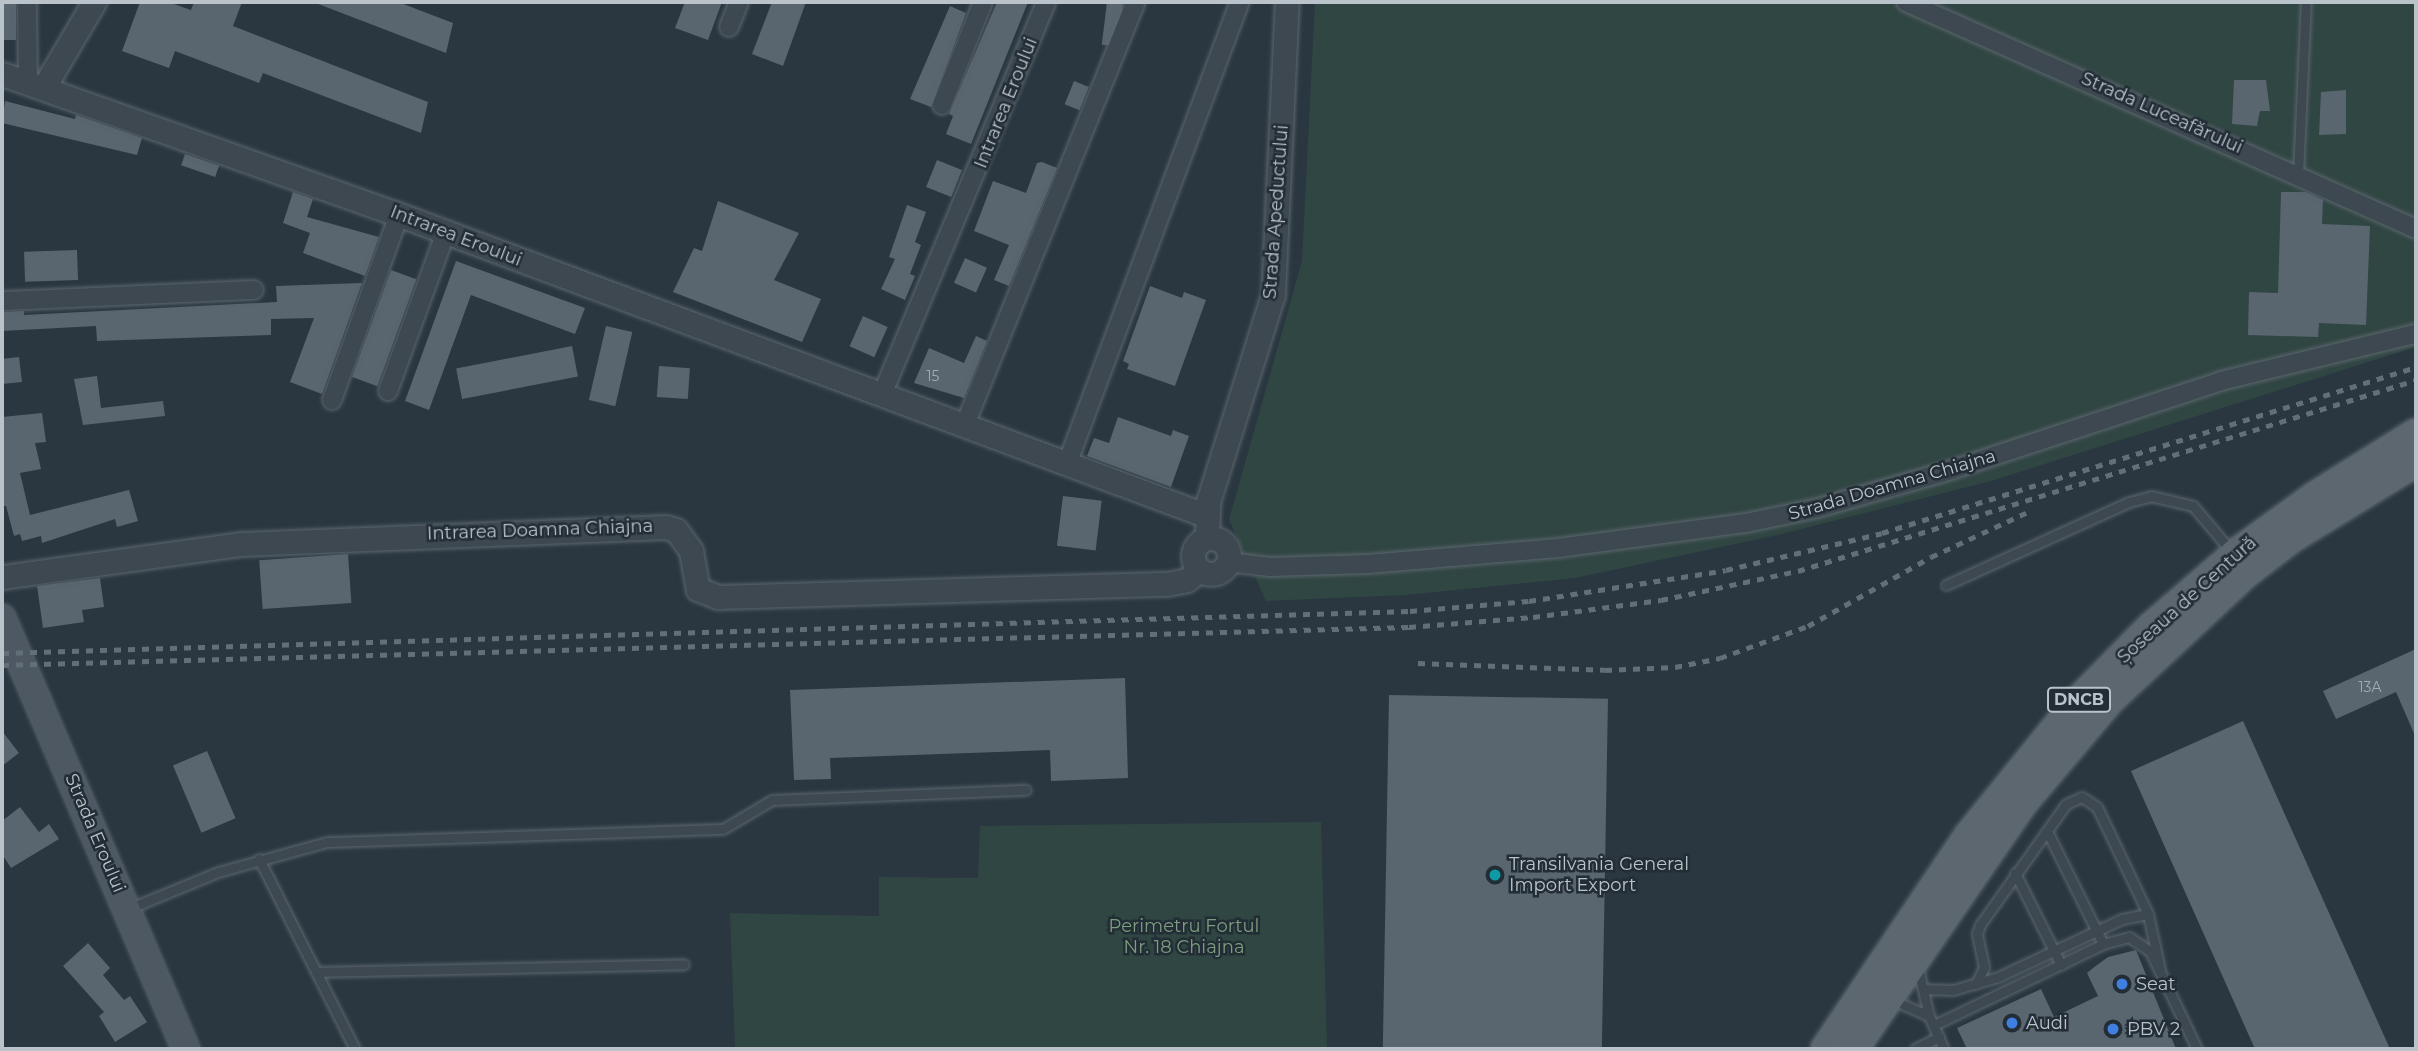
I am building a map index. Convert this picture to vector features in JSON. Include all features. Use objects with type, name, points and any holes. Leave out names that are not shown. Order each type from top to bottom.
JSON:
[{"type":"main road","name":"Șoseaua de Centură","points":[[1826,1049],[1970,835],[2044,742],[2152,626],[2235,555],[2315,496],[2416,434]]},
{"type":"main road","name":"Șoseaua de Centură","points":[[1853,1049],[2022,803],[2109,699],[2245,573],[2292,537],[2416,461]]},
{"type":"main road","name":"Strada Eroului","points":[[2,618],[186,1049]]},
{"type":"street","points":[[27,2],[36,85]]},
{"type":"street","points":[[36,85],[94,2]]},
{"type":"street","points":[[729,27],[739,2]]},
{"type":"street","points":[[942,105],[983,2]]},
{"type":"street","name":"Intrarea Eroului","points":[[881,397],[1046,2]]},
{"type":"street","points":[[964,427],[1136,2]]},
{"type":"street","points":[[1068,464],[1240,2]]},
{"type":"street","name":"Strada Apeductului","points":[[1207,538],[1205,514],[1273,295],[1287,2]]},
{"type":"street","name":"Strada Luceafărului","points":[[1906,2],[2298,174],[2416,229]]},
{"type":"street","name":"Intrarea Eroului","points":[[2,74],[399,215],[881,397],[1205,514]]},
{"type":"street","points":[[332,400],[399,215]]},
{"type":"street","points":[[388,391],[446,233]]},
{"type":"street","points":[[2,301],[254,290]]},
{"type":"street","name":"Strada Doamna Chiajna","points":[[1228,562],[1270,567],[1368,564],[1558,548],[1746,523],[1818,508],[1951,470],[2221,381],[2416,334]]},
{"type":"street","name":"Intrarea Doamna Chiajna","points":[[2,577],[241,544],[666,527],[676,530],[691,551],[698,589],[718,597],[1167,584],[1187,580],[1199,570]]},
{"type":"street","points":[[1207,538],[1226,546],[1228,562],[1216,574],[1199,570],[1193,560],[1194,549],[1207,538]]},
{"type":"lane","points":[[2298,174],[2306,2]]},
{"type":"lane","points":[[1946,584],[2129,502],[2151,496],[2193,506],[2235,555]]},
{"type":"lane","points":[[128,910],[259,859],[327,842],[723,829],[772,800],[1026,790]]},
{"type":"lane","points":[[1976,984],[1984,967],[1977,934],[1980,925],[2015,873],[2074,798],[2089,799],[2148,914],[2160,970]]},
{"type":"lane","points":[[2047,831],[2103,944]]},
{"type":"lane","points":[[259,859],[355,1049]]},
{"type":"lane","points":[[2015,873],[2060,965]]},
{"type":"lane","points":[[1923,989],[1945,991],[1976,984],[2054,952],[2096,931],[2148,914]]},
{"type":"lane","points":[[1932,1021],[2123,937],[2137,940],[2160,970],[2197,1049]]},
{"type":"lane","points":[[1916,956],[1932,1021],[1944,1049]]},
{"type":"lane","points":[[317,972],[684,964]]},
{"type":"lane","points":[[1888,998],[1932,1021]]},
{"type":"lane","points":[[1915,1049],[1939,1037]]},
{"type":"green space","points":[[1315,2],[2416,2],[2416,347],[1991,481],[1782,534],[1575,578],[1406,595],[1266,601],[1229,520],[1302,261]]},
{"type":"green space","name":"Perimetru Fortul Nr. 18 Chiajna","points":[[1321,822],[1327,1049],[735,1049],[730,913],[879,916],[879,877],[978,878],[980,826]]},
{"type":"building","points":[[2,2],[16,2],[16,40],[2,40]]},
{"type":"building","points":[[140,2],[168,2],[191,10],[194,2],[242,2],[233,26],[428,102],[421,133],[263,73],[259,83],[175,51],[169,68],[122,51]]},
{"type":"building","points":[[313,2],[398,2],[453,23],[446,53]]},
{"type":"building","points":[[685,2],[722,2],[708,40],[675,28]]},
{"type":"building","points":[[772,2],[806,2],[783,66],[752,54]]},
{"type":"building","points":[[997,2],[1028,2],[971,144],[946,134],[953,116],[949,114]]},
{"type":"building","points":[[1107,2],[1123,4],[1118,47],[1102,45]]},
{"type":"building","points":[[950,6],[966,13],[931,107],[910,99]]},
{"type":"building","points":[[2234,80],[2266,80],[2270,111],[2260,111],[2257,126],[2232,124]]},
{"type":"building","points":[[1074,81],[1089,87],[1079,110],[1065,104]]},
{"type":"building","points":[[2346,90],[2346,134],[2319,135],[2321,92]]},
{"type":"building","points":[[5,101],[75,119],[76,115],[142,138],[137,155],[2,123]]},
{"type":"building","points":[[185,154],[219,166],[215,177],[181,165]]},
{"type":"building","points":[[937,160],[962,170],[951,197],[926,187]]},
{"type":"building","points":[[1042,162],[1057,168],[1009,286],[994,280],[1009,245],[974,231],[993,181],[1026,193],[1037,163]]},
{"type":"building","points":[[293,192],[313,199],[307,217],[379,237],[365,276],[303,253],[310,233],[283,223]]},
{"type":"building","points":[[2281,192],[2306,192],[2323,200],[2322,224],[2370,226],[2366,325],[2319,323],[2318,337],[2248,335],[2249,292],[2278,293]]},
{"type":"building","points":[[718,201],[799,233],[774,280],[821,299],[802,342],[673,292],[694,248],[702,251]]},
{"type":"building","points":[[907,205],[926,212],[915,242],[921,245],[910,274],[915,276],[905,300],[881,289],[895,259],[889,257]]},
{"type":"building","points":[[77,250],[78,280],[25,282],[24,252]]},
{"type":"building","points":[[965,258],[987,268],[976,292],[954,283]]},
{"type":"building","points":[[456,261],[585,308],[575,334],[471,295],[429,410],[405,401]]},
{"type":"building","points":[[391,270],[416,279],[377,386],[352,377]]},
{"type":"building","points":[[362,283],[322,394],[290,382],[314,318],[271,319],[271,335],[97,341],[96,326],[2,331],[2,312],[24,311],[24,315],[277,302],[276,286]]},
{"type":"building","points":[[1150,286],[1182,298],[1184,292],[1206,300],[1175,386],[1127,369],[1129,364],[1123,361]]},
{"type":"building","points":[[863,316],[888,327],[874,357],[850,346]]},
{"type":"building","points":[[606,326],[632,332],[615,406],[589,400]]},
{"type":"building","points":[[976,336],[987,341],[964,398],[914,383],[929,348],[964,363]]},
{"type":"building","points":[[572,346],[578,376],[462,399],[456,369]]},
{"type":"building","points":[[19,357],[22,382],[2,384],[2,359]]},
{"type":"building","points":[[659,366],[690,368],[688,399],[657,397]]},
{"type":"building","points":[[97,376],[101,408],[163,401],[165,416],[83,425],[74,379]]},
{"type":"building","points":[[42,413],[46,442],[35,443],[41,469],[20,473],[30,515],[129,490],[138,521],[117,527],[115,519],[42,543],[41,536],[22,541],[20,534],[14,536],[6,506],[2,506],[2,417]]},
{"type":"building","points":[[1118,417],[1171,436],[1173,430],[1189,436],[1171,487],[1087,456],[1094,438],[1109,443]]},
{"type":"building","points":[[1063,496],[1102,501],[1096,550],[1057,546]]},
{"type":"building","points":[[348,554],[351,603],[263,609],[259,560]]},
{"type":"building","points":[[100,578],[104,607],[82,610],[84,622],[43,628],[37,586]]},
{"type":"building","points":[[2416,649],[2416,738],[2396,692],[2336,719],[2323,691]]},
{"type":"building","points":[[1125,678],[1128,778],[1051,781],[1050,750],[830,758],[831,779],[794,780],[790,690]]},
{"type":"building","name":"Transilvania General Import Export","points":[[1389,695],[1608,699],[1602,1049],[1383,1049]]},
{"type":"building","points":[[2243,721],[2390,1049],[2255,1049],[2131,771]]},
{"type":"building","points":[[2,731],[19,753],[2,766]]},
{"type":"building","points":[[207,751],[236,818],[201,833],[173,765]]},
{"type":"building","points":[[20,807],[39,832],[49,824],[59,839],[11,868],[2,854],[2,821]]},
{"type":"building","points":[[88,943],[110,968],[103,975],[124,1000],[130,996],[147,1022],[115,1042],[99,1016],[104,1012],[63,966]]},
{"type":"building","points":[[2136,950],[2176,1049],[1967,1049],[1957,1028],[2041,989],[2054,1017],[2098,996],[2087,973],[2093,968],[2108,957]]},
{"type":"railway","points":[[2,653],[1410,611],[1529,601],[1726,570],[1882,533],[2416,367]]},
{"type":"railway","points":[[2,665],[1409,627],[1533,617],[1661,600],[1798,571],[2416,380]]},
{"type":"railway","points":[[1418,663],[1605,670],[1675,667],[1720,658],[1808,626],[1931,557],[2030,511]]},
{"type":"place","name":"Transilvania General Import Export","points":[[1495,875]]},
{"type":"place","name":"Seat","points":[[2122,984]]},
{"type":"place","name":"Audi","points":[[2012,1023]]},
{"type":"place","name":"PBV 2","points":[[2113,1029]]}]
